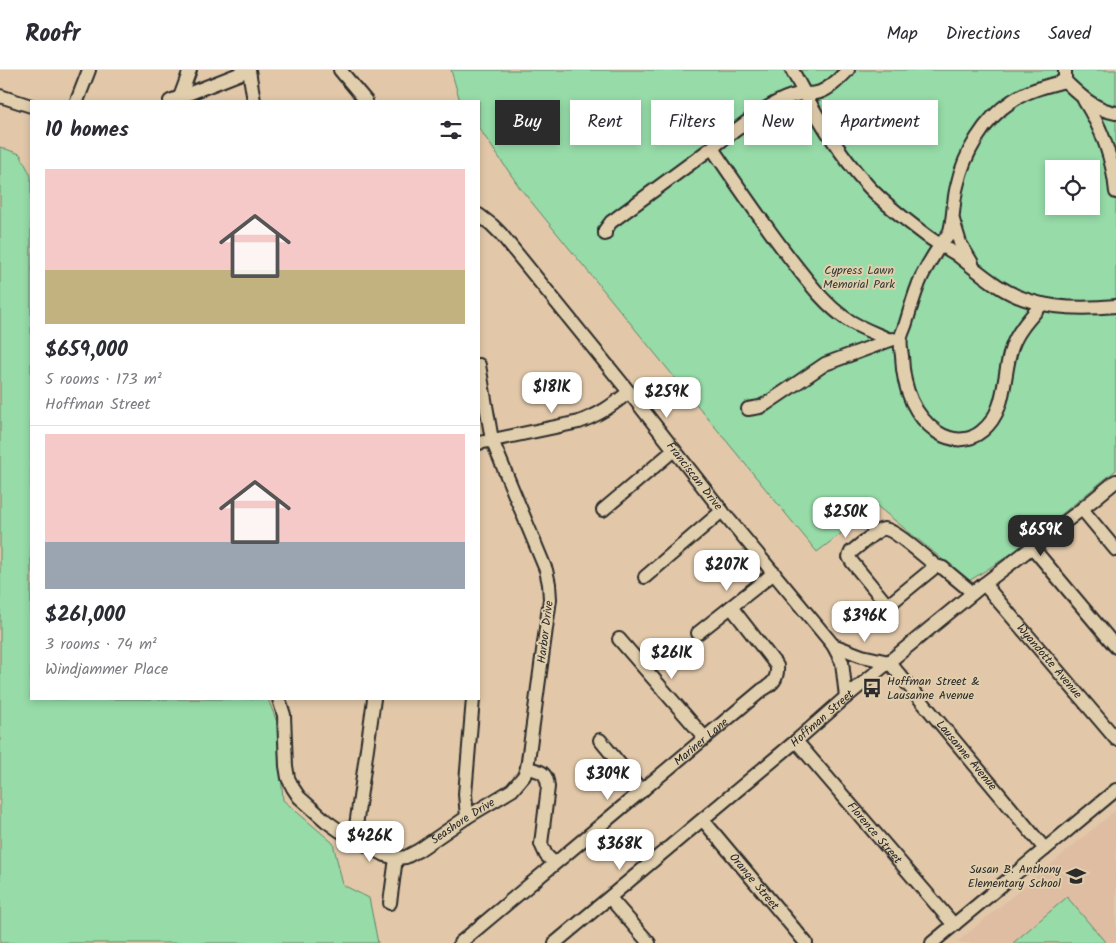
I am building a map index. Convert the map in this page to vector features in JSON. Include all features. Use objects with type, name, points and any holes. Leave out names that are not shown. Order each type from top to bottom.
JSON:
[{"type":"street","points":[[77,100],[89,70]]},
{"type":"street","points":[[175,99],[190,70]]},
{"type":"street","points":[[175,99],[250,70],[254,100]]},
{"type":"street","points":[[340,70],[365,100]]},
{"type":"street","points":[[792,70],[832,140],[870,187],[913,226],[955,253],[980,273],[1009,292],[1026,299],[1042,304],[1073,308],[1116,306]]},
{"type":"street","points":[[605,234],[605,230],[611,222],[774,104],[792,96],[816,93],[826,89],[848,70]]},
{"type":"street","points":[[1042,304],[1019,332],[1012,346],[1001,402],[995,416],[986,427],[977,435],[956,440],[942,435],[930,426],[913,405],[906,386],[895,338],[926,268],[950,231],[955,194],[962,168],[992,118],[1005,106],[1021,96],[1065,75],[1084,100],[1096,122],[1107,151],[1116,192]]},
{"type":"street","points":[[0,96],[28,105]]},
{"type":"street","points":[[1084,100],[1101,109],[1116,113]]},
{"type":"street","points":[[712,148],[767,228],[821,297],[856,325],[895,338]]},
{"type":"street","name":"Franciscan Drive","points":[[480,216],[500,234],[629,392],[722,511],[833,645],[842,662],[846,697]]},
{"type":"street","points":[[952,218],[960,243],[969,260],[980,273]]},
{"type":"street","points":[[748,409],[766,404],[828,362],[895,338]]},
{"type":"street","name":"Harbor Drive","points":[[480,371],[492,440],[546,570],[549,584],[550,600],[526,768]]},
{"type":"street","points":[[480,443],[579,422],[606,410],[629,392]]},
{"type":"street","points":[[603,510],[674,450]]},
{"type":"street","name":"Hoffman Street","points":[[555,943],[703,820],[846,697],[984,584],[1116,481]]},
{"type":"street","points":[[1082,509],[1116,550]]},
{"type":"street","points":[[645,577],[722,511]]},
{"type":"street","points":[[936,566],[892,602],[888,603],[884,601],[849,557],[852,552],[877,531],[884,528],[888,529],[936,566],[943,568],[973,593]]},
{"type":"street","points":[[1032,547],[1116,647]]},
{"type":"street","points":[[698,633],[774,573]]},
{"type":"street","name":"Wyandotte Avenue","points":[[984,584],[1116,740]]},
{"type":"street","name":"Mariner Lane","points":[[460,943],[776,680],[777,666],[731,607]]},
{"type":"street","points":[[619,639],[705,738]]},
{"type":"street","name":"Franciscan Drive","points":[[833,645],[862,656],[889,662]]},
{"type":"street","name":"Lausanne Avenue","points":[[889,662],[1045,849]]},
{"type":"street","points":[[279,700],[284,715],[286,766],[288,778],[293,788],[299,797],[326,821],[354,840],[385,855],[396,858],[390,903]]},
{"type":"street","points":[[354,840],[374,700]]},
{"type":"street","points":[[467,817],[466,794],[473,700]]},
{"type":"street","points":[[600,740],[642,791]]},
{"type":"street","name":"Florence Street","points":[[796,741],[954,925]]},
{"type":"street","points":[[526,768],[541,772],[546,775],[548,780],[541,844],[546,855],[554,863]]},
{"type":"street","name":"Seashore Drive","points":[[396,858],[406,857],[419,850],[467,817],[512,790],[524,776],[526,768]]},
{"type":"street","points":[[932,943],[1116,790]]},
{"type":"street","name":"Orange Street","points":[[703,820],[806,943]]},
{"type":"street","points":[[610,898],[648,942]]},
{"type":"shaded area","name":"Susan B. Anthony Elementary School","points":[[1116,810],[1116,943],[956,943]]},
{"type":"green space","name":"Cypress Lawn Memorial Park","points":[[451,70],[1116,70],[1116,470],[1019,549],[969,581],[877,506],[817,552],[520,188],[480,129],[480,100],[460,100]]},
{"type":"green space","points":[[0,147],[20,154],[30,174],[30,700],[268,700],[277,722],[283,800],[333,843],[343,885],[369,898],[378,943],[0,943]]},
{"type":"green space","points":[[1067,897],[1106,943],[1013,943]]},
{"type":"place","name":"Hoffman Street & Lausanne Avenue","points":[[872,688]]},
{"type":"place","name":"Susan B. Anthony Elementary School","points":[[1076,876]]}]
